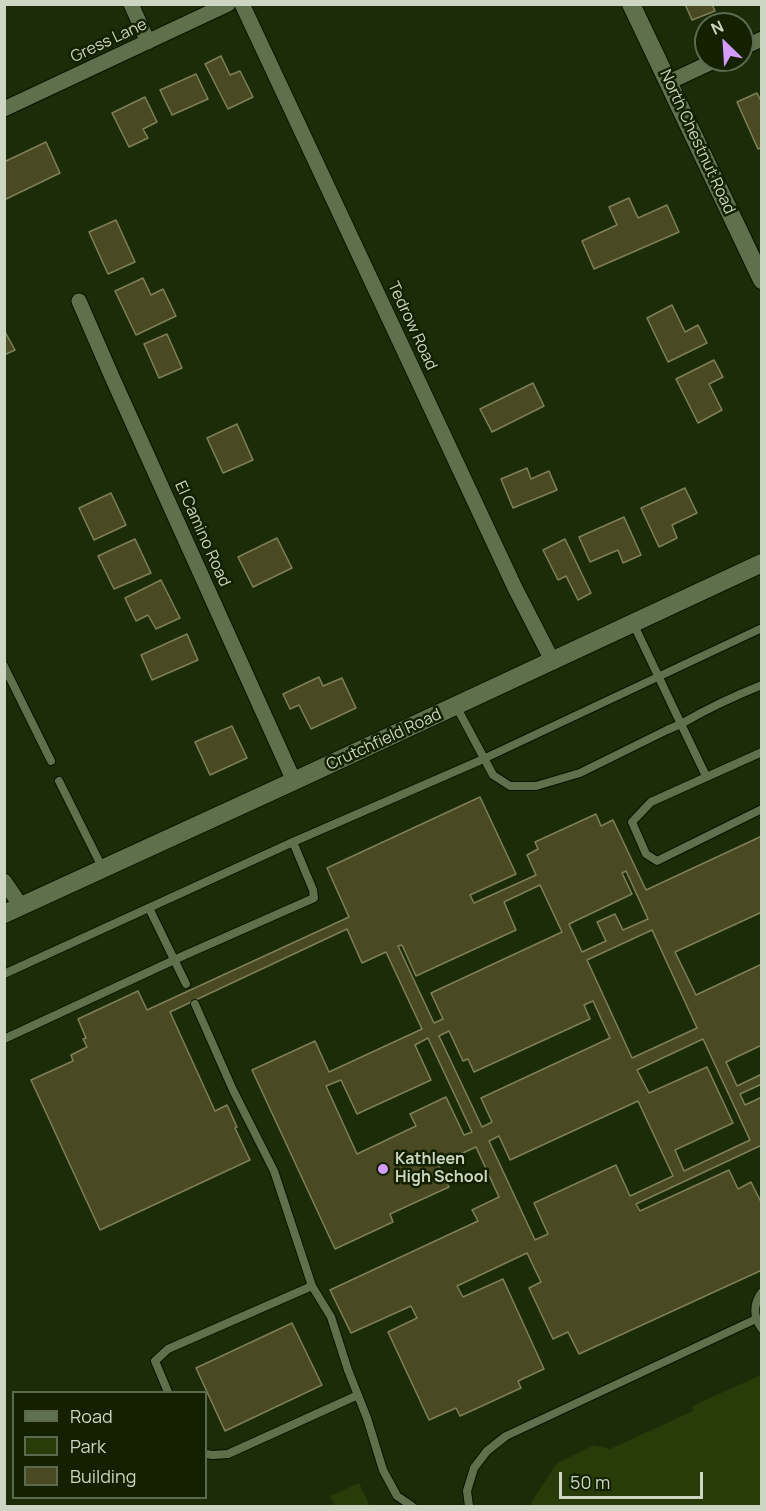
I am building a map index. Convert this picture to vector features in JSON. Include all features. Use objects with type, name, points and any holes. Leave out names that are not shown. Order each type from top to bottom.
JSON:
[{"type":"street","points":[[131,4],[148,42]]},
{"type":"street","name":"Gress Lane","points":[[4,110],[228,4]]},
{"type":"street","name":"Tedrow Road","points":[[242,4],[515,588],[553,662]]},
{"type":"street","name":"North Chestnut Road","points":[[632,4],[762,280]]},
{"type":"street","points":[[669,82],[694,70]]},
{"type":"street","name":"El Camino Road","points":[[79,301],[294,781]]},
{"type":"street","name":"Crutchfield Road","points":[[13,910],[553,662],[762,563]]},
{"type":"street","points":[[4,881],[13,910]]},
{"type":"lane","points":[[633,623],[706,776]]},
{"type":"lane","points":[[4,974],[484,758],[762,628]]},
{"type":"lane","points":[[4,666],[51,761]]},
{"type":"lane","points":[[456,706],[494,776],[510,786],[536,786],[580,772],[762,686]]},
{"type":"lane","points":[[762,752],[651,802],[632,822],[646,854],[657,861],[762,808]]},
{"type":"lane","points":[[59,781],[103,869]]},
{"type":"lane","points":[[4,1039],[314,898],[314,890],[293,842]]},
{"type":"lane","points":[[149,909],[186,984]]},
{"type":"lane","points":[[195,1004],[233,1090],[274,1171],[312,1286],[331,1317],[383,1470],[397,1496],[412,1506]]},
{"type":"lane","points":[[168,1391],[155,1361],[168,1349],[312,1286]]},
{"type":"lane","points":[[762,1292],[754,1313],[762,1329]]},
{"type":"lane","points":[[469,1506],[467,1491],[474,1468],[487,1451],[506,1436],[756,1319]]},
{"type":"lane","points":[[207,1454],[228,1454],[358,1395]]},
{"type":"green space","points":[[761,1375],[761,1506],[530,1506],[557,1463],[594,1445],[610,1449],[693,1411],[692,1406]]},
{"type":"green space","points":[[359,1483],[370,1506],[335,1506],[330,1496]]},
{"type":"building","points":[[685,4],[712,4],[715,11],[694,12],[692,20]]},
{"type":"building","points":[[221,56],[230,75],[240,71],[253,97],[228,109],[205,64]]},
{"type":"building","points":[[196,74],[208,99],[172,115],[160,90]]},
{"type":"building","points":[[757,93],[762,103],[762,147],[758,149],[737,102]]},
{"type":"building","points":[[145,97],[157,122],[143,129],[148,138],[129,147],[112,113]]},
{"type":"building","points":[[46,142],[60,173],[4,200],[4,162]]},
{"type":"building","points":[[629,198],[638,218],[667,205],[679,232],[594,269],[582,241],[617,225],[609,207]]},
{"type":"building","points":[[116,220],[135,262],[108,274],[89,232]]},
{"type":"building","points":[[143,278],[151,295],[163,289],[176,316],[136,335],[115,291]]},
{"type":"building","points":[[672,305],[685,332],[698,325],[707,343],[668,362],[647,318]]},
{"type":"building","points":[[4,330],[15,350],[4,355]]},
{"type":"building","points":[[167,334],[182,368],[159,378],[144,344]]},
{"type":"building","points":[[714,360],[723,377],[709,384],[722,410],[698,423],[676,379]]},
{"type":"building","points":[[533,383],[544,406],[492,432],[480,409]]},
{"type":"building","points":[[237,424],[253,460],[223,473],[207,438]]},
{"type":"building","points":[[527,468],[531,479],[549,471],[557,490],[513,508],[501,479]]},
{"type":"building","points":[[685,488],[697,513],[672,525],[677,538],[659,547],[641,508]]},
{"type":"building","points":[[111,493],[126,525],[94,540],[79,508]]},
{"type":"building","points":[[624,517],[641,555],[623,563],[618,550],[590,562],[579,537]]},
{"type":"building","points":[[277,538],[292,568],[253,587],[238,557]]},
{"type":"building","points":[[135,539],[151,573],[114,589],[98,556]]},
{"type":"building","points":[[565,539],[591,593],[578,600],[566,576],[558,580],[543,550]]},
{"type":"building","points":[[161,580],[180,618],[156,629],[148,615],[136,621],[125,598]]},
{"type":"building","points":[[187,634],[198,660],[152,680],[141,655]]},
{"type":"building","points":[[319,677],[323,686],[342,678],[356,708],[311,729],[299,705],[290,709],[283,694]]},
{"type":"building","points":[[232,726],[247,758],[210,775],[195,742]]},
{"type":"building","points":[[480,797],[516,874],[470,895],[474,903],[536,875],[527,855],[538,849],[535,842],[596,814],[601,826],[613,820],[646,890],[762,836],[762,912],[675,952],[696,995],[762,964],[762,1045],[726,1062],[737,1086],[762,1074],[762,1084],[740,1094],[745,1105],[762,1097],[762,1145],[636,1204],[640,1211],[729,1170],[738,1189],[751,1182],[762,1204],[762,1270],[579,1354],[568,1332],[553,1339],[529,1288],[541,1282],[527,1253],[457,1286],[463,1297],[503,1279],[544,1369],[518,1381],[521,1388],[460,1416],[456,1408],[429,1420],[388,1332],[417,1318],[411,1306],[351,1333],[330,1290],[478,1221],[472,1210],[499,1197],[476,1147],[438,1164],[449,1187],[390,1214],[393,1222],[335,1249],[252,1070],[315,1041],[329,1072],[422,1029],[386,952],[362,963],[347,929],[170,1012],[215,1111],[227,1105],[250,1160],[100,1230],[31,1080],[73,1061],[71,1055],[87,1047],[83,1039],[86,1038],[78,1019],[138,991],[147,1010],[349,917],[327,868]],"holes":[[[626,871],[648,919],[623,930],[615,914],[597,922],[606,941],[582,952],[569,924],[632,894],[622,873]],[[540,885],[562,932],[431,993],[443,1019],[434,1023],[398,946],[402,945],[416,976],[516,930],[504,902]],[[652,930],[697,1028],[632,1058],[587,960]],[[593,1001],[610,1038],[481,1098],[492,1122],[482,1127],[439,1036],[449,1031],[463,1061],[468,1059],[474,1072],[590,1019],[584,1005]],[[428,1038],[472,1132],[464,1135],[446,1097],[410,1114],[416,1126],[357,1154],[326,1086],[341,1080],[357,1114],[431,1080],[415,1045]],[[703,1039],[750,1140],[684,1171],[675,1150],[733,1123],[707,1067],[649,1093],[637,1070]],[[638,1101],[673,1176],[630,1196],[616,1165],[534,1203],[548,1234],[535,1240],[489,1141],[499,1136],[510,1160]]]},
{"type":"building","points":[[292,1323],[322,1385],[225,1431],[196,1368]]},
{"type":"place","name":"Kathleen High School","points":[[383,1169]]}]
